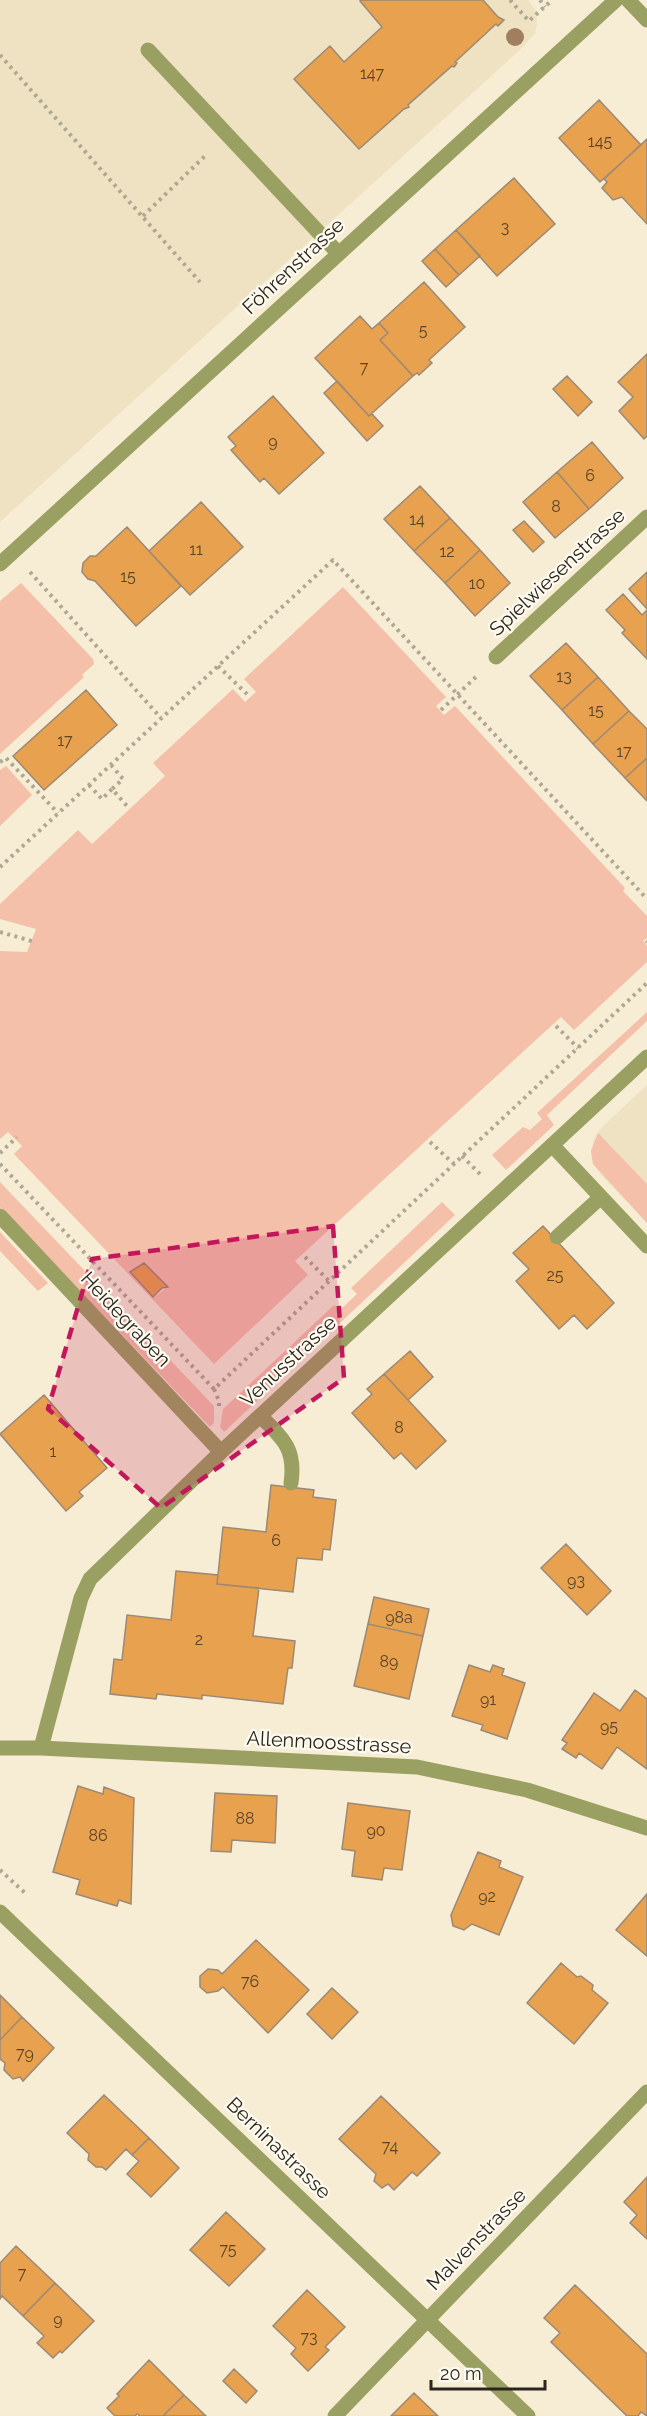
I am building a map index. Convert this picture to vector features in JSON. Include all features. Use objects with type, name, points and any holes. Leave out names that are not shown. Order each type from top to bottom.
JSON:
[{"type":"street","name":"Föhrenstrasse","points":[[0,564],[616,0]]},
{"type":"street","points":[[628,0],[647,20]]},
{"type":"street","points":[[148,50],[338,253]]},
{"type":"street","name":"Spielwiesenstrasse","points":[[496,657],[647,517]]},
{"type":"street","name":"Venusstrasse","points":[[41,1748],[81,1598],[90,1579],[221,1452],[647,1056]]},
{"type":"street","points":[[552,1145],[647,1246]]},
{"type":"street","points":[[557,1237],[601,1197]]},
{"type":"street","name":"Heidegraben","points":[[0,1216],[221,1452]]},
{"type":"street","points":[[261,1416],[290,1448],[293,1468],[291,1483]]},
{"type":"street","name":"Allenmoosstrasse","points":[[0,1748],[41,1748],[417,1767],[527,1790],[647,1828]]},
{"type":"street","name":"Berninastrasse","points":[[0,1912],[528,2416]]},
{"type":"street","name":"Malvenstrasse","points":[[335,2416],[428,2319],[641,2110],[647,2092]]},
{"type":"path","points":[[510,0],[529,21],[552,0]]},
{"type":"path","points":[[540,0],[545,7]]},
{"type":"path","points":[[0,55],[200,282]]},
{"type":"path","points":[[143,216],[227,135]]},
{"type":"path","points":[[0,867],[333,560],[647,899]]},
{"type":"path","points":[[27,569],[161,718]]},
{"type":"path","points":[[218,666],[249,696]]},
{"type":"path","points":[[441,710],[477,676]]},
{"type":"path","points":[[0,762],[6,758],[58,813]]},
{"type":"path","points":[[89,785],[102,799],[123,779],[110,765]]},
{"type":"path","points":[[112,789],[127,806]]},
{"type":"path","points":[[0,932],[35,942]]},
{"type":"path","points":[[0,1164],[214,1389],[647,983]]},
{"type":"path","points":[[556,1026],[578,1048]]},
{"type":"path","points":[[0,1153],[16,1137]]},
{"type":"path","points":[[430,1142],[454,1164]]},
{"type":"path","points":[[305,1257],[329,1281]]},
{"type":"path","points":[[0,1870],[25,1893]]},
{"type":"highlighted area","points":[[333,1226],[344,1378],[161,1508],[48,1409],[92,1259]]},
{"type":"shaded area","points":[[0,0],[528,0],[536,11],[537,23],[535,33],[521,49],[0,522]]},
{"type":"shaded area","points":[[21,583],[93,659],[94,664],[82,675],[84,677],[0,754],[0,601]]},
{"type":"shaded area","points":[[343,587],[446,697],[436,706],[444,715],[455,706],[625,888],[623,891],[647,916],[647,938],[643,941],[647,946],[647,962],[574,1030],[561,1017],[295,1261],[308,1275],[214,1364],[14,1154],[22,1146],[8,1132],[0,1139],[0,951],[27,952],[36,929],[0,919],[0,904],[78,830],[92,844],[165,776],[153,763],[233,689],[245,702],[256,692],[244,679]],"holes":[[[144,1263],[167,1287],[154,1297],[130,1272]]]},
{"type":"shaded area","points":[[6,766],[32,795],[0,826],[0,770]]},
{"type":"shaded area","points":[[647,1012],[647,1021],[547,1115],[554,1125],[506,1170],[492,1155],[523,1127],[530,1130],[542,1119],[537,1113]]},
{"type":"shaded area","points":[[647,1085],[647,1223],[602,1176],[593,1164],[591,1151],[594,1138],[602,1127]]},
{"type":"shaded area","points":[[598,1133],[647,1184],[647,1223],[593,1164],[591,1151]]},
{"type":"shaded area","points":[[0,1182],[214,1406],[214,1423],[210,1427],[0,1207]]},
{"type":"shaded area","points":[[442,1202],[455,1215],[224,1432],[220,1427],[223,1409],[334,1305],[340,1310],[357,1294],[351,1288]]},
{"type":"shaded area","points":[[0,1232],[48,1283],[38,1291],[0,1251]]},
{"type":"building","points":[[361,0],[483,0],[498,17],[504,20],[498,26],[496,24],[455,62],[457,63],[454,67],[452,66],[408,105],[409,107],[359,149],[294,79],[330,46],[344,62],[382,27]]},
{"type":"building","points":[[599,100],[641,145],[600,182],[559,138]]},
{"type":"building","points":[[647,139],[647,224],[622,197],[613,200],[602,188],[607,182],[604,179]]},
{"type":"building","points":[[514,178],[555,224],[497,276],[456,230]]},
{"type":"building","points":[[456,230],[480,256],[459,275],[435,249]]},
{"type":"building","points":[[435,249],[459,275],[446,287],[422,261]]},
{"type":"building","points":[[424,282],[465,327],[429,360],[432,363],[419,375],[417,373],[413,376],[380,340],[388,333],[379,323]]},
{"type":"building","points":[[360,316],[372,329],[379,323],[388,333],[380,340],[413,376],[369,416],[315,358]]},
{"type":"building","points":[[647,354],[647,436],[644,439],[619,411],[633,397],[618,382]]},
{"type":"building","points":[[567,376],[592,402],[578,416],[553,389]]},
{"type":"building","points":[[337,381],[369,416],[372,414],[383,426],[367,441],[324,393]]},
{"type":"building","points":[[273,396],[324,453],[279,494],[264,478],[260,482],[231,450],[236,446],[228,437]]},
{"type":"building","points":[[592,442],[623,478],[589,509],[557,472]]},
{"type":"building","points":[[557,472],[589,509],[555,538],[523,502]]},
{"type":"building","points":[[420,486],[450,518],[414,551],[384,519]]},
{"type":"building","points":[[201,502],[243,547],[190,595],[149,551]]},
{"type":"building","points":[[450,518],[480,550],[445,583],[414,551]]},
{"type":"building","points":[[524,521],[544,542],[533,552],[513,530]]},
{"type":"building","points":[[127,527],[181,586],[136,626],[95,581],[88,579],[82,572],[83,563],[90,556],[96,556]]},
{"type":"building","points":[[480,550],[510,583],[475,616],[445,583]]},
{"type":"building","points":[[647,572],[647,609],[629,589]]},
{"type":"building","points":[[623,594],[642,615],[647,610],[647,659],[622,633],[625,630],[606,610]]},
{"type":"building","points":[[566,643],[598,677],[562,710],[530,676]]},
{"type":"building","points":[[598,677],[629,711],[593,744],[562,710]]},
{"type":"building","points":[[86,690],[117,725],[44,790],[13,756]]},
{"type":"building","points":[[629,711],[647,729],[647,758],[625,778],[593,744]]},
{"type":"building","points":[[647,758],[647,801],[625,778]]},
{"type":"building","points":[[543,1226],[614,1303],[587,1329],[574,1315],[559,1329],[516,1281],[529,1269],[513,1253]]},
{"type":"building","points":[[144,1263],[168,1287],[162,1288],[153,1297],[130,1272]]},
{"type":"building","points":[[410,1351],[433,1377],[408,1400],[384,1374]]},
{"type":"building","points":[[384,1374],[446,1441],[416,1469],[401,1453],[394,1459],[352,1413],[372,1394],[367,1389]]},
{"type":"building","points":[[44,1395],[107,1468],[79,1492],[83,1496],[66,1511],[0,1434]]},
{"type":"building","points":[[271,1485],[314,1490],[313,1497],[336,1500],[330,1550],[323,1549],[322,1560],[297,1558],[293,1592],[217,1584],[223,1527],[266,1532]]},
{"type":"building","points":[[566,1544],[611,1591],[587,1615],[541,1568]]},
{"type":"building","points":[[176,1571],[218,1575],[217,1584],[259,1588],[253,1636],[295,1641],[292,1668],[288,1668],[283,1704],[202,1695],[202,1699],[157,1694],[156,1699],[110,1694],[114,1659],[122,1660],[127,1615],[171,1620]]},
{"type":"building","points":[[374,1597],[429,1609],[423,1636],[368,1624]]},
{"type":"building","points":[[368,1624],[423,1636],[409,1699],[354,1686]]},
{"type":"building","points":[[469,1665],[490,1672],[493,1665],[504,1669],[502,1675],[525,1683],[507,1739],[481,1730],[483,1725],[452,1716]]},
{"type":"building","points":[[635,1690],[647,1699],[647,1769],[617,1747],[602,1769],[579,1753],[576,1758],[562,1749],[567,1743],[562,1740],[594,1693],[620,1711]]},
{"type":"building","points":[[78,1786],[103,1794],[104,1787],[134,1798],[131,1904],[119,1900],[117,1906],[76,1894],[80,1880],[53,1872]]},
{"type":"building","points":[[215,1793],[277,1796],[275,1843],[232,1840],[231,1852],[211,1851]]},
{"type":"building","points":[[348,1803],[410,1811],[402,1870],[384,1868],[382,1880],[352,1876],[355,1851],[342,1849]]},
{"type":"building","points":[[478,1852],[501,1861],[499,1867],[523,1877],[499,1935],[472,1924],[464,1930],[453,1926],[451,1915]]},
{"type":"building","points":[[647,1894],[647,1956],[616,1930]]},
{"type":"building","points":[[256,1940],[309,1990],[268,2033],[223,1987],[218,1991],[207,1993],[200,1987],[200,1976],[208,1969],[218,1970],[222,1974]]},
{"type":"building","points":[[561,1963],[577,1977],[581,1976],[593,1985],[592,1990],[608,2003],[574,2044],[527,2003]]},
{"type":"building","points":[[332,1988],[358,2012],[332,2039],[307,2014]]},
{"type":"building","points":[[0,1995],[22,2017],[0,2040]]},
{"type":"building","points":[[22,2017],[54,2048],[23,2081],[20,2077],[13,2079],[4,2070],[5,2063],[0,2059],[0,2040]]},
{"type":"building","points":[[104,2095],[149,2138],[132,2155],[126,2149],[106,2170],[96,2167],[88,2160],[89,2154],[67,2133]]},
{"type":"building","points":[[381,2096],[440,2153],[417,2176],[412,2172],[394,2190],[388,2184],[382,2188],[374,2181],[376,2174],[339,2139]]},
{"type":"building","points":[[149,2138],[179,2168],[151,2197],[127,2174],[139,2161],[132,2155]]},
{"type":"building","points":[[647,2177],[647,2239],[630,2223],[637,2215],[624,2202]]},
{"type":"building","points":[[226,2212],[265,2249],[229,2286],[190,2250]]},
{"type":"building","points":[[16,2246],[55,2283],[23,2316],[2,2296],[0,2299],[0,2263]]},
{"type":"building","points":[[55,2283],[94,2321],[62,2353],[60,2351],[53,2358],[37,2343],[44,2336],[23,2316]]},
{"type":"building","points":[[575,2285],[647,2354],[647,2416],[641,2412],[638,2416],[627,2416],[551,2342],[560,2333],[544,2318]]},
{"type":"building","points":[[307,2290],[345,2327],[325,2347],[329,2350],[308,2371],[291,2354],[296,2348],[273,2326]]},
{"type":"building","points":[[149,2360],[184,2395],[163,2416],[137,2414],[135,2416],[115,2416],[107,2408]]},
{"type":"building","points":[[234,2369],[257,2391],[246,2403],[223,2381]]},
{"type":"building","points":[[414,2393],[438,2416],[391,2416]]},
{"type":"building","points":[[184,2395],[206,2416],[163,2416]]}]
